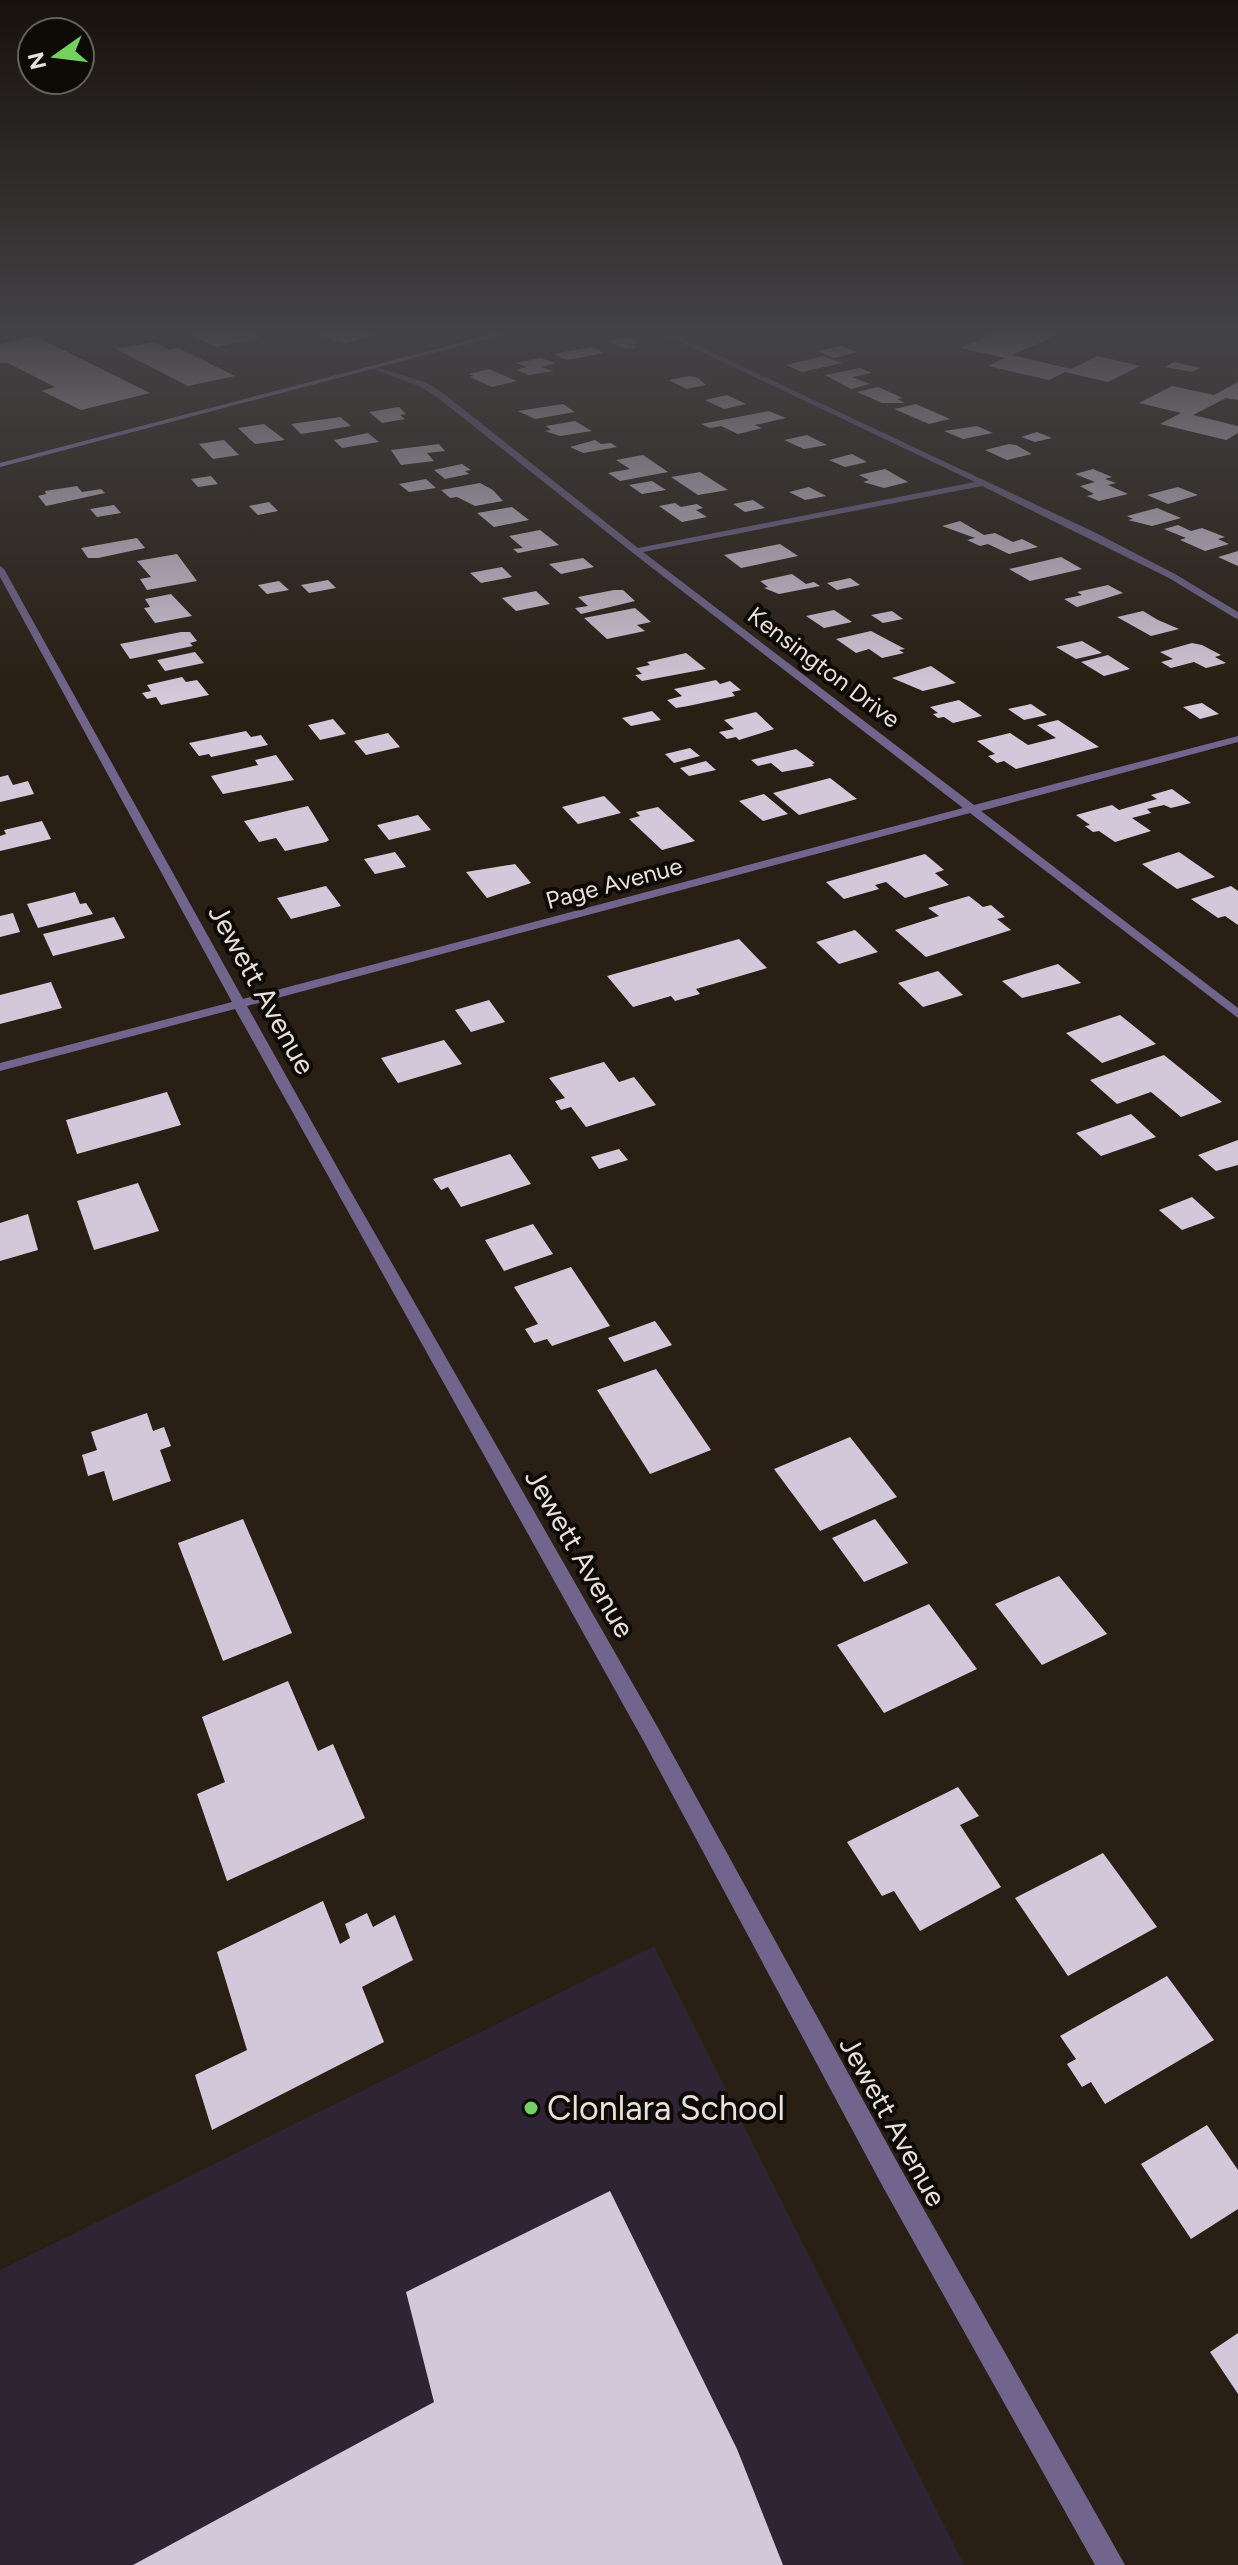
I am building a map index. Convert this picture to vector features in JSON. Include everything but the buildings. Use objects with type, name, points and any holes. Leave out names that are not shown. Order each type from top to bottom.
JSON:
[{"type":"main road","points":[[0,465],[48,453]]},
{"type":"street","name":"Kensington Drive","points":[[512,453],[1238,1014]]},
{"type":"street","points":[[919,453],[1091,534],[1172,576],[1238,616]]},
{"type":"street","points":[[636,551],[983,483]]},
{"type":"street","name":"Jewett Avenue","points":[[0,569],[239,1005],[650,1733],[892,2178],[1111,2565]]},
{"type":"street","name":"Page Avenue","points":[[0,1067],[1238,739]]},
{"type":"shaded area","name":"Clonlara School","points":[[654,1946],[964,2565],[0,2565],[0,2270]]},
{"type":"place","name":"Clonlara School","points":[[531,2108]]}]
